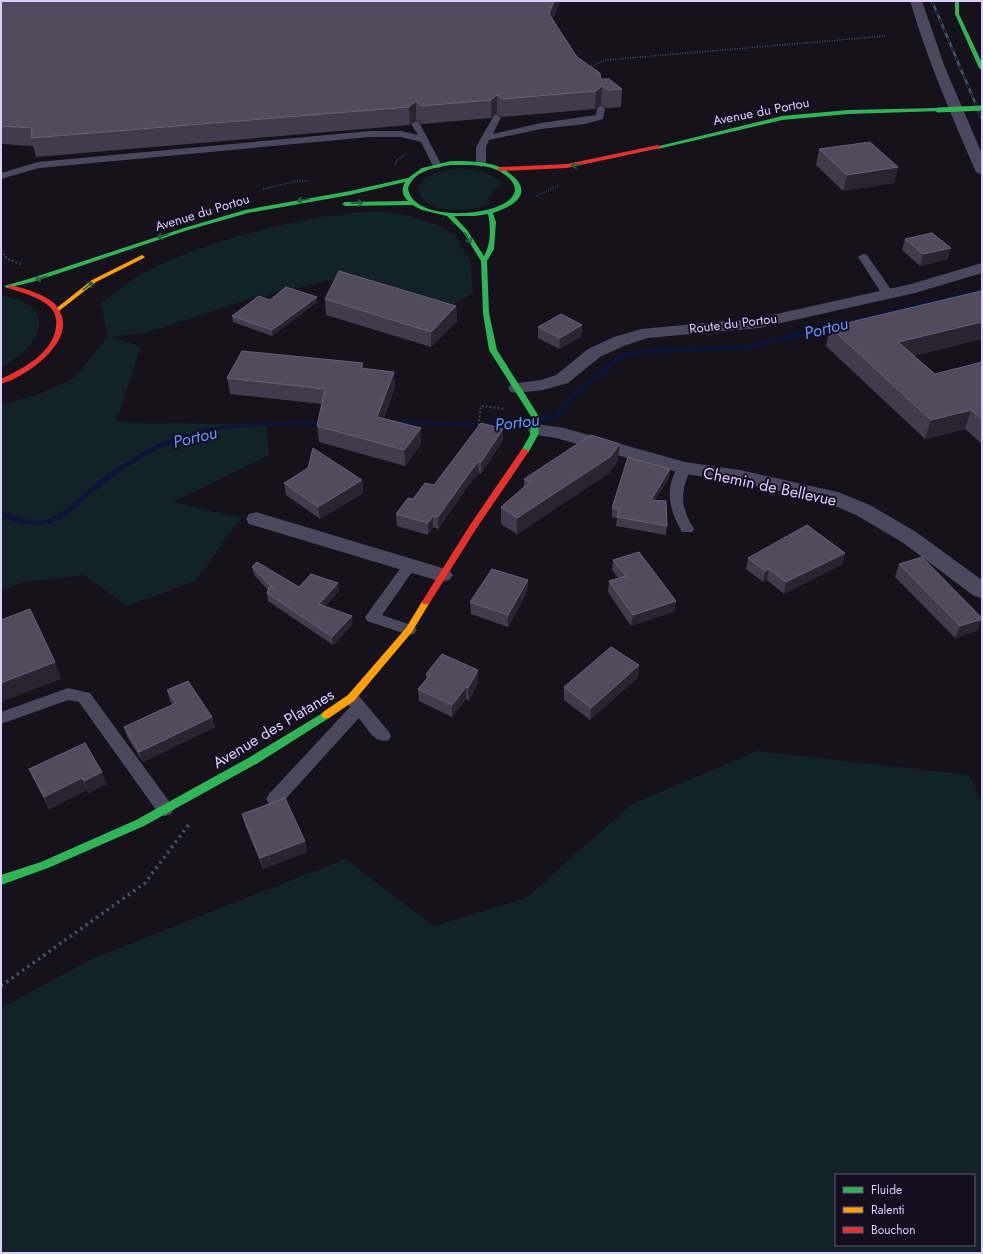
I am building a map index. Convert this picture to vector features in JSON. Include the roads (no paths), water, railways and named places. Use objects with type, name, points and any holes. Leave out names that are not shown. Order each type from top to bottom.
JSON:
[{"type":"main road","points":[[966,3],[957,4],[957,14],[982,68]]},
{"type":"main road","name":"Avenue du Portou","points":[[4,286],[40,278],[186,229],[247,211],[350,193],[410,179],[416,174],[437,166],[466,163],[481,164],[500,169],[560,168],[616,159],[714,133],[787,117],[842,112],[982,108]]},
{"type":"main road","name":"Avenue du Portou","points":[[587,172],[616,159]]},
{"type":"main road","points":[[272,216],[318,207],[357,203],[412,203],[428,211],[450,216],[477,215],[490,212],[510,202],[516,196],[518,189],[512,178],[500,169]]},
{"type":"main road","points":[[410,179],[405,191],[412,203]]},
{"type":"main road","points":[[518,189],[531,186]]},
{"type":"main road","points":[[490,212],[493,222],[491,249],[484,261],[486,313],[492,350],[536,418],[537,430]]},
{"type":"main road","points":[[450,216],[453,223],[467,233],[475,252],[484,261]]},
{"type":"main road","name":"Avenue du Portou","points":[[57,310],[94,281],[152,253]]},
{"type":"main road","points":[[1,382],[34,364],[54,346],[61,327],[57,310],[46,299],[34,293],[4,286]]},
{"type":"main road","name":"Avenue des Platanes","points":[[1,880],[44,866],[140,822],[254,760],[312,725],[355,703],[409,630],[442,575],[496,491],[535,436],[537,430]]},
{"type":"street","points":[[916,1],[919,17],[945,84],[982,170]]},
{"type":"street","name":"Route du Portou","points":[[517,388],[543,385],[562,379],[594,353],[620,341],[647,333],[759,323],[915,288],[982,268]]},
{"type":"street","name":"Chemin de Bellevue","points":[[537,430],[557,432],[684,468],[740,476],[831,497],[863,510],[910,538],[982,591]]},
{"type":"street","points":[[256,519],[442,575]]},
{"type":"lane","points":[[486,138],[541,126],[585,121],[600,117],[601,108]]},
{"type":"lane","points":[[481,164],[481,148],[497,117]]},
{"type":"lane","points":[[416,124],[437,166]]},
{"type":"lane","points":[[1,176],[38,165],[342,136],[387,133],[425,140]]},
{"type":"lane","points":[[863,257],[888,294]]},
{"type":"lane","points":[[684,468],[674,504],[687,529]]},
{"type":"lane","points":[[409,630],[372,617],[410,565]]},
{"type":"lane","points":[[1,718],[68,694],[84,697],[165,809]]},
{"type":"lane","points":[[275,799],[355,703],[383,736]]},
{"type":"waterway","name":"Portou","points":[[389,422],[508,426],[557,416],[573,395],[623,355],[646,351],[748,347],[982,290]]},
{"type":"waterway","name":"Portou","points":[[1,513],[19,521],[33,523],[53,520],[127,464],[163,444],[189,435],[204,431],[239,426],[327,423]]},
{"type":"railway","points":[[932,1],[982,119]]}]
